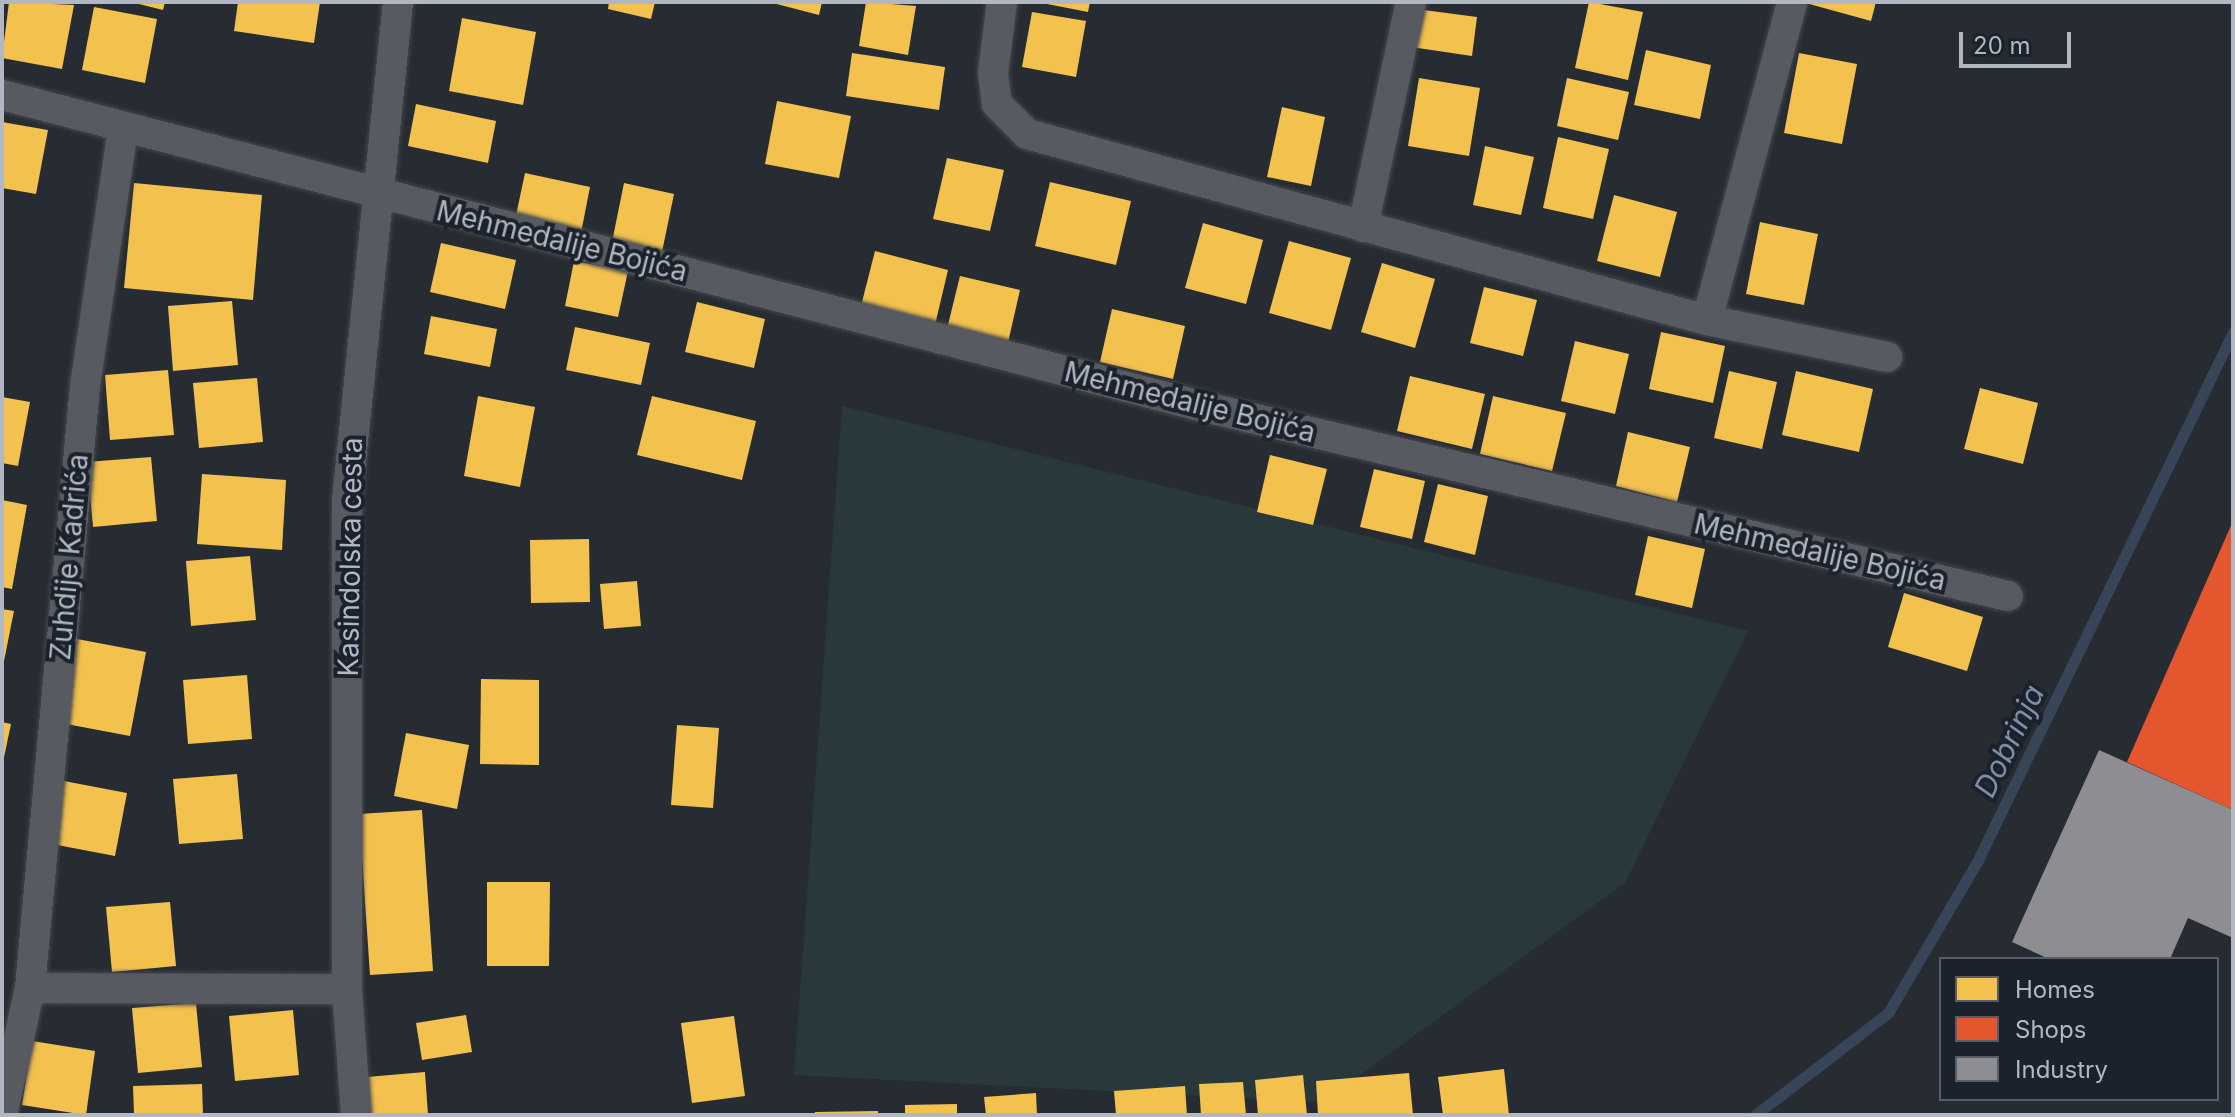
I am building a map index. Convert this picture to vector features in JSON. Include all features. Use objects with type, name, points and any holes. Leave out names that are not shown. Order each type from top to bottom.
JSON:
[{"type":"street","name":"Kasindolska cesta","points":[[356,1115],[347,989],[347,500],[375,193],[398,2]]},
{"type":"street","points":[[1002,2],[993,73],[997,104],[1027,134],[1707,320],[1887,357]]},
{"type":"street","points":[[1363,227],[1411,2]]},
{"type":"street","points":[[1707,320],[1792,2]]},
{"type":"street","points":[[2,95],[375,193]]},
{"type":"street","name":"Zuhdije Kadrića","points":[[2,1115],[30,988],[85,386],[123,128]]},
{"type":"street","name":"Mehmedalije Bojića","points":[[375,193],[1196,405],[2008,596]]},
{"type":"street","points":[[30,988],[347,989]]},
{"type":"shaded area","points":[[842,406],[1748,631],[1625,883],[1323,1102],[794,1075]]},
{"type":"building: Homes","points":[[9,2],[74,5],[62,69],[2,58]]},
{"type":"building: Homes","points":[[131,2],[165,2],[163,10]]},
{"type":"building: Homes","points":[[238,2],[320,2],[314,43],[234,31]]},
{"type":"building: Homes","points":[[609,2],[655,2],[651,19],[608,9]]},
{"type":"building: Homes","points":[[769,2],[822,2],[819,15]]},
{"type":"building: Homes","points":[[866,2],[916,6],[908,55],[859,46]]},
{"type":"building: Homes","points":[[1037,2],[1090,2],[1088,12]]},
{"type":"building: Homes","points":[[1589,2],[1643,12],[1628,80],[1575,68]]},
{"type":"building: Homes","points":[[1802,2],[1876,2],[1871,21]]},
{"type":"building: Homes","points":[[94,7],[157,19],[145,83],[82,70]]},
{"type":"building: Homes","points":[[1416,9],[1477,17],[1472,56],[1411,47]]},
{"type":"building: Homes","points":[[1032,12],[1086,21],[1076,77],[1022,67]]},
{"type":"building: Homes","points":[[462,18],[536,32],[523,105],[449,91]]},
{"type":"building: Homes","points":[[1646,50],[1711,65],[1700,119],[1634,105]]},
{"type":"building: Homes","points":[[852,53],[945,67],[939,110],[846,96]]},
{"type":"building: Homes","points":[[1799,53],[1857,64],[1842,144],[1784,133]]},
{"type":"building: Homes","points":[[1419,78],[1480,88],[1469,156],[1408,146]]},
{"type":"building: Homes","points":[[1567,78],[1629,92],[1618,140],[1557,126]]},
{"type":"building: Homes","points":[[777,101],[851,116],[839,178],[765,164]]},
{"type":"building: Homes","points":[[416,104],[496,121],[488,163],[408,146]]},
{"type":"building: Homes","points":[[1282,107],[1325,117],[1311,186],[1267,177]]},
{"type":"building: Homes","points":[[2,122],[48,130],[36,194],[2,188]]},
{"type":"building: Homes","points":[[1558,137],[1609,149],[1593,219],[1543,208]]},
{"type":"building: Homes","points":[[1485,146],[1534,157],[1521,215],[1473,205]]},
{"type":"building: Homes","points":[[947,158],[1004,170],[990,231],[933,219]]},
{"type":"building: Homes","points":[[525,173],[590,187],[581,233],[515,220]]},
{"type":"building: Homes","points":[[1050,182],[1131,201],[1116,265],[1035,246]]},
{"type":"building: Homes","points":[[134,183],[262,195],[253,300],[124,288]]},
{"type":"building: Homes","points":[[624,183],[674,194],[662,252],[612,242]]},
{"type":"building: Homes","points":[[1614,195],[1677,212],[1660,277],[1597,261]]},
{"type":"building: Homes","points":[[1760,222],[1818,234],[1804,305],[1746,294]]},
{"type":"building: Homes","points":[[1203,223],[1263,240],[1246,304],[1185,288]]},
{"type":"building: Homes","points":[[1289,241],[1351,258],[1331,330],[1269,313]]},
{"type":"building: Homes","points":[[441,243],[516,260],[505,309],[430,292]]},
{"type":"building: Homes","points":[[875,251],[948,270],[935,325],[861,306]]},
{"type":"building: Homes","points":[[574,261],[628,271],[618,317],[565,306]]},
{"type":"building: Homes","points":[[1382,263],[1435,279],[1415,348],[1361,332]]},
{"type":"building: Homes","points":[[960,276],[1020,290],[1007,347],[946,333]]},
{"type":"building: Homes","points":[[1484,287],[1537,300],[1523,356],[1470,343]]},
{"type":"building: Homes","points":[[232,301],[238,365],[173,371],[168,306]]},
{"type":"building: Homes","points":[[697,302],[765,319],[754,368],[685,352]]},
{"type":"building: Homes","points":[[1112,309],[1185,326],[1173,379],[1100,362]]},
{"type":"building: Homes","points":[[431,316],[497,329],[490,367],[424,354]]},
{"type":"building: Homes","points":[[575,327],[650,343],[641,385],[566,370]]},
{"type":"building: Homes","points":[[1661,332],[1725,346],[1713,403],[1649,389]]},
{"type":"building: Homes","points":[[1575,341],[1629,354],[1615,414],[1561,401]]},
{"type":"building: Homes","points":[[168,370],[174,435],[110,440],[105,375]]},
{"type":"building: Homes","points":[[1729,371],[1777,382],[1762,449],[1714,438]]},
{"type":"building: Homes","points":[[1796,371],[1873,389],[1859,452],[1782,435]]},
{"type":"building: Homes","points":[[1410,376],[1485,394],[1472,449],[1397,431]]},
{"type":"building: Homes","points":[[257,378],[263,442],[199,448],[193,383]]},
{"type":"building: Homes","points":[[1980,388],[2038,403],[2023,464],[1964,449]]},
{"type":"building: Homes","points":[[478,396],[535,407],[520,487],[464,476]]},
{"type":"building: Homes","points":[[652,396],[756,421],[742,480],[637,455]]},
{"type":"building: Homes","points":[[1493,396],[1566,413],[1552,471],[1480,454]]},
{"type":"building: Homes","points":[[2,397],[30,402],[18,466],[2,463]]},
{"type":"building: Homes","points":[[1628,432],[1690,447],[1677,502],[1616,486]]},
{"type":"building: Homes","points":[[1270,455],[1327,469],[1313,525],[1257,512]]},
{"type":"building: Homes","points":[[151,457],[157,521],[93,527],[87,462]]},
{"type":"building: Homes","points":[[1374,469],[1425,481],[1412,539],[1360,527]]},
{"type":"building: Homes","points":[[202,474],[286,480],[282,550],[197,544]]},
{"type":"building: Homes","points":[[1438,484],[1488,496],[1475,555],[1424,542]]},
{"type":"building: Homes","points":[[2,500],[27,505],[12,589],[2,587]]},
{"type":"building: Homes","points":[[1648,536],[1705,549],[1692,608],[1635,595]]},
{"type":"building: Homes","points":[[589,539],[590,602],[531,603],[530,540]]},
{"type":"building: Homes","points":[[250,556],[256,620],[191,626],[186,561]]},
{"type":"building: Homes","points":[[637,581],[641,626],[604,629],[600,584]]},
{"type":"building: Homes","points":[[1904,593],[1983,617],[1967,671],[1888,647]]},
{"type":"building: Homes","points":[[2,609],[14,611],[3,666],[2,666]]},
{"type":"building: Homes","points":[[77,639],[146,652],[130,736],[61,723]]},
{"type":"building: Homes","points":[[247,675],[252,739],[188,744],[183,680]]},
{"type":"building: Homes","points":[[481,679],[539,680],[539,765],[480,764]]},
{"type":"building: Homes","points":[[2,722],[11,724],[3,762],[2,761]]},
{"type":"building: Homes","points":[[677,725],[719,728],[713,808],[671,805]]},
{"type":"building: Homes","points":[[406,733],[469,745],[457,809],[394,796]]},
{"type":"building: Homes","points":[[237,774],[243,839],[179,844],[173,779]]},
{"type":"building: Homes","points":[[64,781],[127,793],[115,856],[52,844]]},
{"type":"building: Homes","points":[[422,810],[433,971],[370,975],[359,814]]},
{"type":"building: Homes","points":[[487,882],[550,882],[549,966],[487,966]]},
{"type":"building: Homes","points":[[170,902],[176,966],[112,972],[106,907]]},
{"type":"building: Homes","points":[[196,1003],[202,1067],[138,1073],[132,1008]]},
{"type":"building: Homes","points":[[293,1010],[299,1075],[235,1081],[229,1016]]},
{"type":"building: Homes","points":[[466,1015],[472,1052],[422,1060],[416,1023]]},
{"type":"building: Homes","points":[[734,1016],[745,1096],[692,1103],[681,1023]]},
{"type":"building: Homes","points":[[32,1041],[95,1051],[86,1115],[22,1105]]},
{"type":"building: Homes","points":[[1504,1069],[1509,1115],[1443,1115],[1438,1077]]},
{"type":"building: Homes","points":[[425,1072],[428,1115],[370,1115],[367,1077]]},
{"type":"building: Homes","points":[[1409,1073],[1413,1115],[1318,1115],[1316,1081]]},
{"type":"building: Homes","points":[[1303,1075],[1307,1115],[1258,1115],[1255,1080]]},
{"type":"building: Homes","points":[[1243,1082],[1246,1115],[1201,1115],[1199,1084]]},
{"type":"building: Homes","points":[[202,1084],[203,1115],[134,1115],[133,1086]]},
{"type":"building: Homes","points":[[1185,1086],[1187,1115],[1116,1115],[1114,1091]]},
{"type":"building: Homes","points":[[1036,1093],[1037,1115],[986,1115],[984,1097]]},
{"type":"building: Homes","points":[[957,1104],[957,1115],[905,1115],[905,1105]]},
{"type":"building: Homes","points":[[878,1111],[878,1115],[815,1115],[815,1112]]},
{"type":"building: Shops","points":[[2233,521],[2233,810],[2127,762]]},
{"type":"building: Industry","points":[[2099,750],[2233,810],[2233,938],[2188,918],[2171,957],[2045,957],[2012,942]]},
{"type":"waterway","name":"Dobrinja","points":[[1755,1115],[1888,1013],[1978,860],[2233,332]]}]
